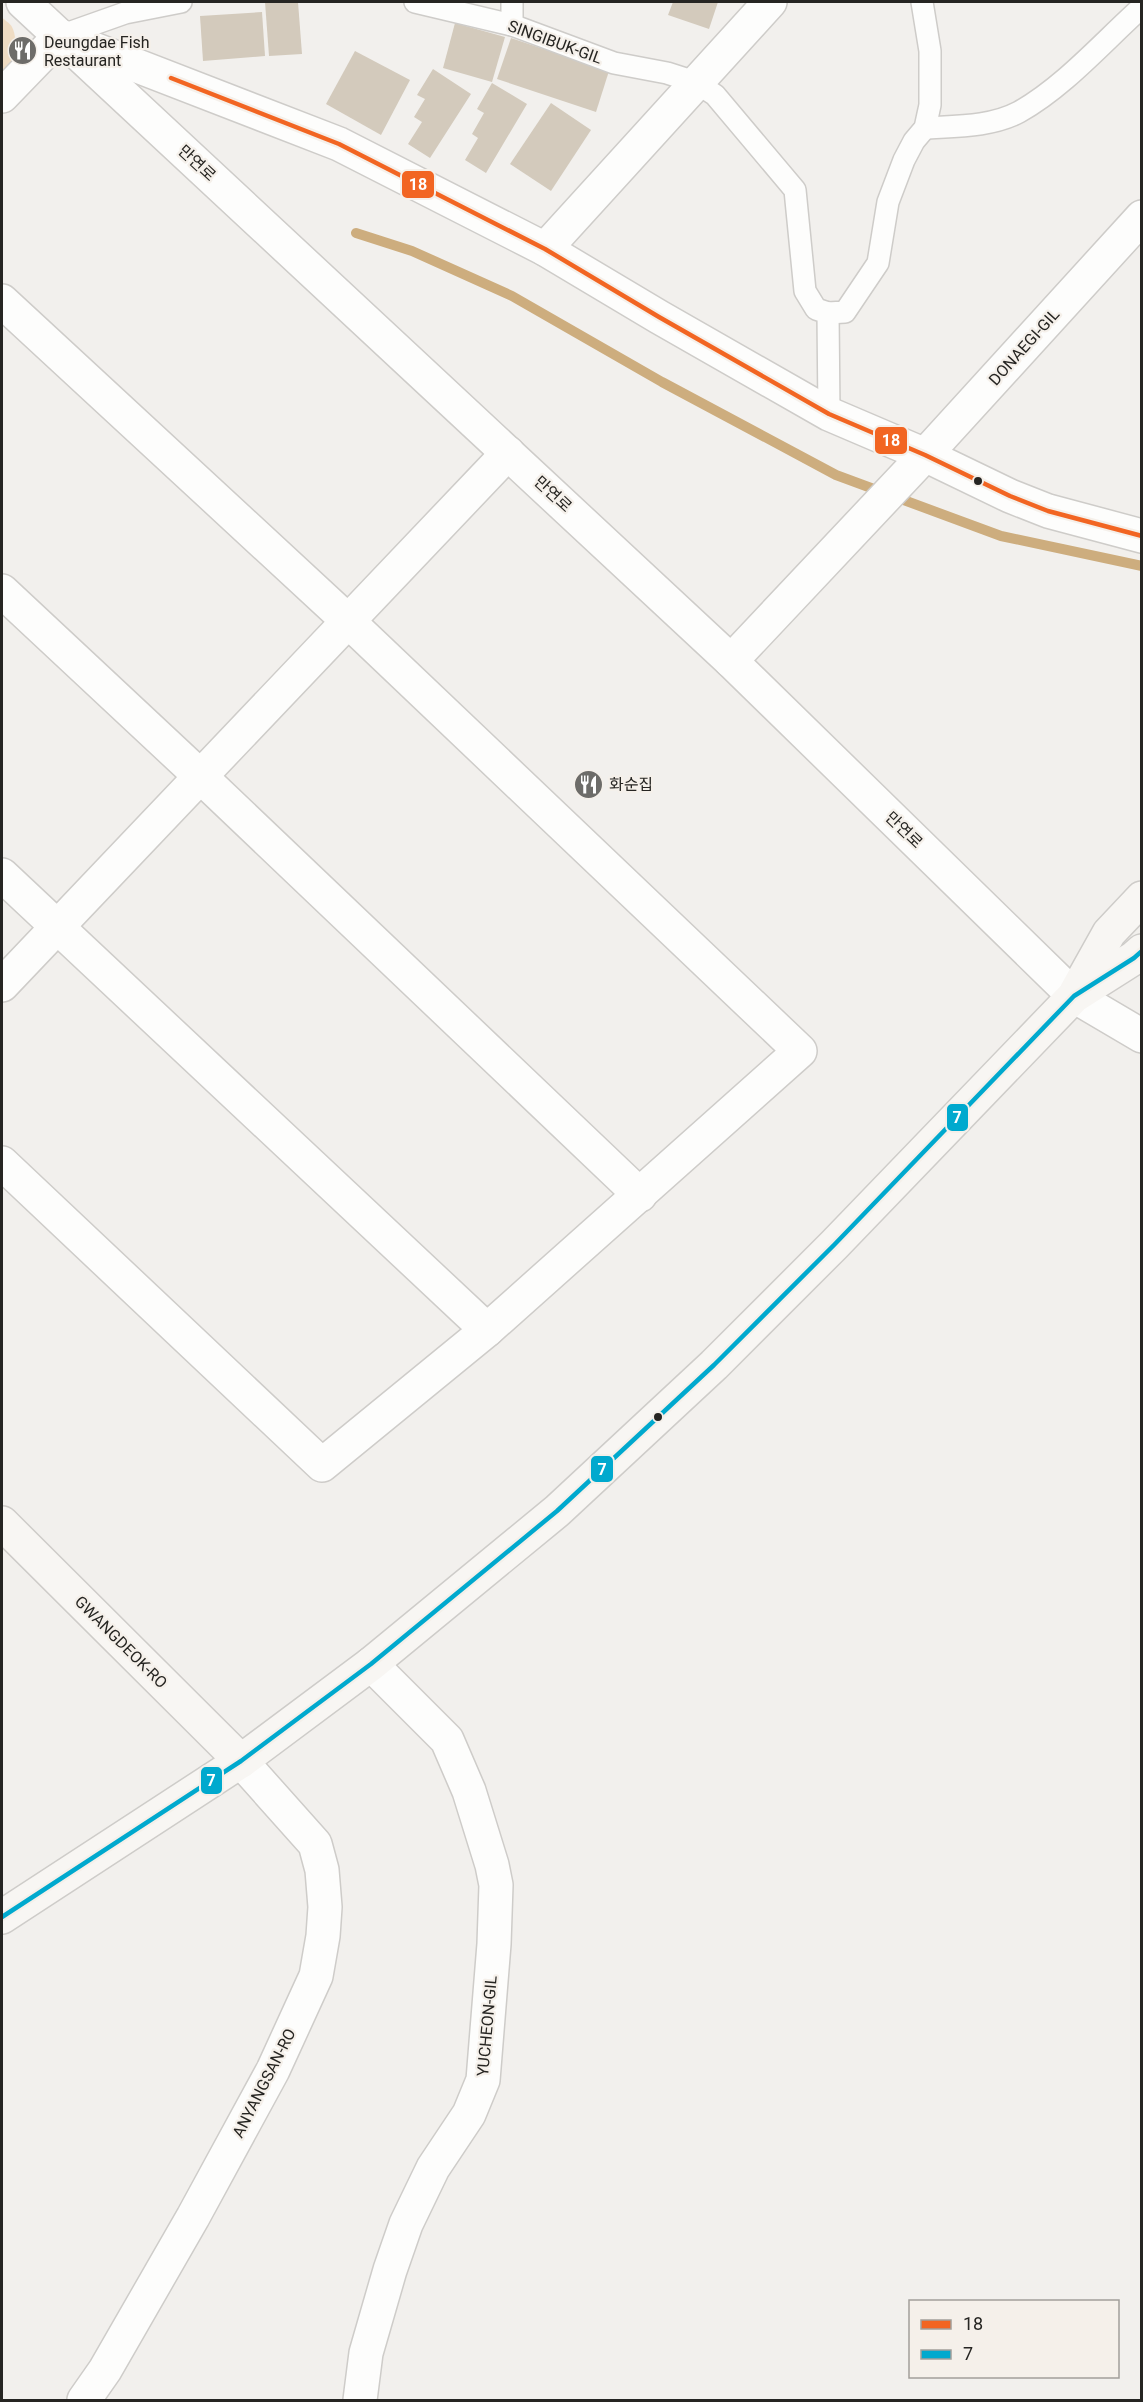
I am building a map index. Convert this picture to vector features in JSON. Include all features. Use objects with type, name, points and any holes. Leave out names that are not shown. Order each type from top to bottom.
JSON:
[{"type":"main road","points":[[1074,996],[1109,933],[1142,898]]},
{"type":"main road","points":[[2,1917],[241,1761],[371,1664],[558,1511],[714,1365],[834,1245],[1074,996],[1142,951]]},
{"type":"main road","name":"GWANGDEOK-RO","points":[[2,1523],[241,1761]]},
{"type":"street","name":"만연로","points":[[23,2],[731,661],[1074,996],[1142,1036]]},
{"type":"street","points":[[545,249],[770,2]]},
{"type":"street","points":[[2,96],[60,36],[339,144],[545,249],[915,465],[1048,511],[1142,536]]},
{"type":"street","name":"DONAEGI-GIL","points":[[731,661],[915,465],[1142,217]]},
{"type":"street","points":[[2,301],[348,621],[800,1051],[488,1330],[322,1465],[2,1163]]},
{"type":"street","points":[[2,985],[508,453]]},
{"type":"street","points":[[2,591],[200,776],[640,1196]]},
{"type":"street","points":[[2,875],[488,1330]]},
{"type":"street","name":"YUCHEON-GIL","points":[[360,2400],[366,2353],[406,2224],[433,2168],[469,2114],[483,2080],[494,1944],[496,1885],[469,1791],[447,1740],[371,1664]]},
{"type":"street","name":"ANYANGSAN-RO","points":[[84,2400],[105,2370],[193,2217],[273,2070],[316,1976],[325,1907],[322,1870],[315,1844],[241,1761]]},
{"type":"lane","points":[[60,36],[135,6],[181,2]]},
{"type":"lane","name":"SINGIBUK-GIL","points":[[415,2],[512,25],[614,63],[667,73],[695,82],[715,95],[795,190],[805,291],[816,309],[828,313]]},
{"type":"lane","points":[[512,2],[512,25]]},
{"type":"lane","points":[[829,414],[828,313],[845,312],[878,263],[888,202],[904,160],[914,141],[925,128],[930,105],[930,51],[922,2]]},
{"type":"lane","points":[[925,128],[978,125],[1018,112],[1058,84],[1142,7]]},
{"type":"shaded area","points":[[2,17],[12,27],[15,48],[12,63],[2,81]]},
{"type":"building","points":[[265,2],[298,2],[302,54],[269,56]]},
{"type":"building","points":[[673,2],[718,2],[709,29],[668,15]]},
{"type":"building","points":[[262,12],[265,56],[203,61],[200,16]]},
{"type":"building","points":[[455,23],[505,37],[492,82],[443,68]]},
{"type":"building","points":[[511,38],[609,71],[596,112],[497,79]]},
{"type":"building","points":[[355,51],[410,80],[381,135],[326,104]]},
{"type":"building","points":[[433,69],[471,94],[430,158],[408,144],[422,122],[414,117],[425,99],[417,95]]},
{"type":"building","points":[[492,83],[527,104],[486,173],[465,160],[478,138],[472,134],[484,113],[477,109]]},
{"type":"building","points":[[551,103],[591,130],[551,191],[510,164]]},
{"type":"waterway","points":[[356,233],[412,251],[512,296],[662,382],[836,475],[1001,536],[1142,566]]},
{"type":"transit line","name":"18","points":[[171,78],[339,144],[545,249],[829,414],[1048,511],[1142,536]]},
{"type":"transit line","name":"7","points":[[2,1917],[241,1761],[371,1664],[557,1511],[714,1365],[834,1245],[1074,996],[1142,951]]},
{"type":"place","name":"Deungdae Fish Restaurant","points":[[23,51]]},
{"type":"place","name":"화순집","points":[[588,784]]}]
